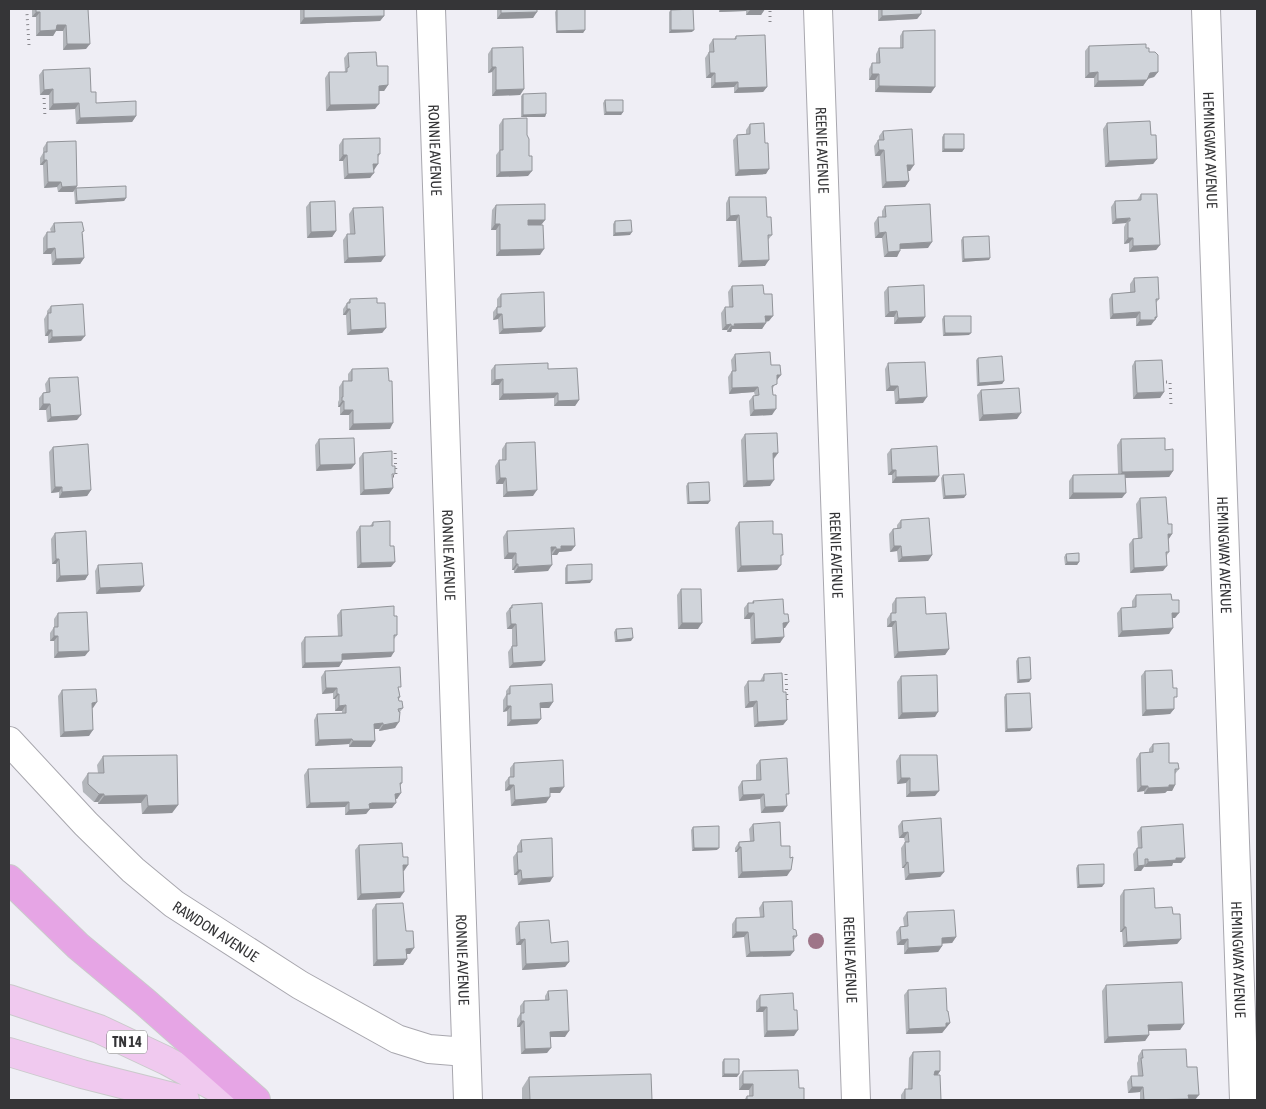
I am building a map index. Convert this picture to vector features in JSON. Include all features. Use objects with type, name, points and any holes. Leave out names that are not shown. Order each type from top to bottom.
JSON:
[{"type":"highway","points":[[9,879],[78,946],[256,1100]]},
{"type":"main road","name":"TN 14","points":[[9,999],[99,1029],[167,1061],[239,1100]]},
{"type":"main road","points":[[9,1052],[82,1074],[185,1100]]},
{"type":"street","name":"RONNIE AVENUE","points":[[431,9],[468,1100]]},
{"type":"street","name":"REENIE AVENUE","points":[[818,9],[856,1100]]},
{"type":"street","name":"HEMINGWAY AVENUE","points":[[1206,9],[1244,1100]]},
{"type":"street","name":"RAWDON AVENUE","points":[[9,741],[86,824],[133,870],[174,904],[300,985],[397,1039],[429,1049],[466,1052]]},
{"type":"path","points":[[770,9],[770,22]]},
{"type":"path","points":[[29,45],[27,14],[30,14]]},
{"type":"path","points":[[44,98],[44,117]]},
{"type":"path","points":[[1161,382],[1170,382],[1171,405]]},
{"type":"path","points":[[393,476],[396,476],[395,450]]},
{"type":"path","points":[[786,674],[787,702]]},
{"type":"building","points":[[36,9],[88,9],[90,44],[67,44],[66,25],[57,25],[56,30],[40,31],[40,12],[36,12]]},
{"type":"building","points":[[304,9],[384,9],[384,16],[304,18]]},
{"type":"building","points":[[501,9],[537,9],[537,12],[501,13]]},
{"type":"building","points":[[557,9],[585,9],[585,30],[557,31]]},
{"type":"building","points":[[693,9],[694,30],[671,30],[671,10]]},
{"type":"building","points":[[882,9],[921,9],[921,14],[882,16]]},
{"type":"building","points":[[935,30],[935,87],[879,86],[879,74],[872,74],[872,63],[880,63],[879,48],[903,48],[903,31]]},
{"type":"building","points":[[765,35],[767,87],[738,88],[738,82],[715,83],[715,73],[710,73],[709,52],[714,52],[713,39],[736,39],[736,36]]},
{"type":"building","points":[[1146,44],[1149,52],[1155,52],[1158,55],[1158,72],[1150,73],[1147,80],[1098,81],[1098,72],[1089,73],[1089,46]]},
{"type":"building","points":[[523,47],[524,89],[496,90],[496,67],[492,67],[492,48]]},
{"type":"building","points":[[376,52],[377,66],[388,66],[388,85],[379,86],[379,104],[330,105],[329,72],[347,72],[349,67],[348,53]]},
{"type":"building","points":[[90,68],[91,92],[96,92],[96,103],[136,101],[136,116],[80,118],[79,103],[53,104],[53,89],[44,90],[43,70]]},
{"type":"building","points":[[546,93],[546,114],[523,115],[523,94]]},
{"type":"building","points":[[605,100],[623,100],[623,112],[606,112]]},
{"type":"building","points":[[527,118],[527,135],[529,139],[529,156],[532,156],[532,171],[500,172],[500,150],[503,150],[503,119]]},
{"type":"building","points":[[1150,121],[1151,135],[1156,135],[1157,159],[1109,161],[1107,123]]},
{"type":"building","points":[[764,123],[765,143],[768,143],[769,169],[739,170],[737,135],[750,134],[750,124]]},
{"type":"building","points":[[912,129],[914,165],[907,165],[909,181],[886,182],[884,150],[879,150],[878,140],[884,140],[883,131]]},
{"type":"building","points":[[944,134],[964,134],[964,149],[944,149]]},
{"type":"building","points":[[380,138],[380,154],[378,154],[378,164],[373,164],[374,173],[348,174],[347,155],[343,155],[343,139]]},
{"type":"building","points":[[76,141],[77,186],[62,187],[61,182],[48,182],[47,160],[44,160],[44,152],[47,152],[47,142]]},
{"type":"building","points":[[126,186],[126,198],[77,201],[76,188]]},
{"type":"building","points":[[1141,194],[1157,194],[1160,245],[1133,246],[1133,238],[1128,238],[1128,221],[1130,221],[1130,218],[1116,219],[1115,201],[1141,200]]},
{"type":"building","points":[[729,197],[766,197],[767,217],[771,217],[772,235],[768,235],[769,260],[742,261],[739,215],[730,216]]},
{"type":"building","points":[[335,201],[336,231],[311,232],[310,202]]},
{"type":"building","points":[[545,204],[545,220],[528,220],[528,225],[543,225],[544,249],[500,250],[500,224],[495,224],[496,205]]},
{"type":"building","points":[[930,204],[932,242],[900,244],[900,251],[888,252],[886,232],[879,233],[878,217],[886,217],[885,206]]},
{"type":"building","points":[[383,207],[385,256],[348,258],[347,234],[355,234],[353,208]]},
{"type":"building","points":[[631,220],[632,232],[615,233],[615,221]]},
{"type":"building","points":[[82,222],[84,258],[56,259],[55,248],[47,249],[47,232],[55,232],[54,223]]},
{"type":"building","points":[[989,236],[990,258],[964,259],[963,237]]},
{"type":"building","points":[[1158,277],[1159,299],[1156,299],[1157,317],[1155,317],[1155,320],[1140,320],[1140,312],[1113,314],[1112,294],[1135,292],[1134,278]]},
{"type":"building","points":[[763,285],[764,294],[772,294],[773,316],[765,316],[766,323],[726,325],[725,307],[733,307],[732,286]]},
{"type":"building","points":[[924,285],[925,317],[898,318],[897,311],[889,312],[888,287]]},
{"type":"building","points":[[544,292],[545,327],[503,329],[502,314],[497,314],[497,307],[501,307],[501,294]]},
{"type":"building","points":[[377,298],[377,303],[385,303],[386,328],[351,330],[350,309],[347,309],[347,303],[350,303],[350,299]]},
{"type":"building","points":[[83,304],[85,336],[52,337],[52,330],[48,330],[48,313],[51,313],[51,306]]},
{"type":"building","points":[[944,316],[971,316],[971,333],[945,333]]},
{"type":"building","points":[[770,352],[771,365],[780,365],[781,375],[777,375],[777,384],[772,386],[773,395],[776,395],[776,409],[754,410],[753,396],[759,395],[758,387],[732,388],[732,371],[736,371],[735,354]]},
{"type":"building","points":[[1002,356],[1004,381],[979,383],[978,358]]},
{"type":"building","points":[[1162,360],[1164,392],[1137,393],[1135,361]]},
{"type":"building","points":[[925,362],[927,397],[899,399],[898,386],[890,386],[888,363]]},
{"type":"building","points":[[548,363],[548,369],[577,368],[579,400],[558,401],[558,393],[503,394],[503,379],[495,380],[495,365]]},
{"type":"building","points":[[388,368],[389,381],[392,381],[393,423],[353,424],[353,410],[344,410],[344,401],[342,401],[343,381],[352,381],[352,369]]},
{"type":"building","points":[[78,377],[81,415],[51,417],[50,404],[43,404],[43,393],[50,392],[49,378]]},
{"type":"building","points":[[1019,388],[1021,413],[983,415],[981,390]]},
{"type":"building","points":[[777,433],[778,453],[773,453],[774,480],[747,481],[745,434]]},
{"type":"building","points":[[354,438],[355,464],[320,465],[319,439]]},
{"type":"building","points":[[1165,438],[1165,450],[1173,449],[1173,471],[1122,472],[1121,439]]},
{"type":"building","points":[[535,442],[537,490],[507,492],[506,478],[500,478],[499,460],[506,460],[506,443]]},
{"type":"building","points":[[88,444],[91,490],[62,492],[62,487],[55,487],[53,447]]},
{"type":"building","points":[[937,446],[939,476],[896,477],[896,470],[892,470],[891,449]]},
{"type":"building","points":[[392,451],[392,466],[395,466],[395,474],[392,474],[393,488],[364,490],[363,453]]},
{"type":"building","points":[[964,474],[966,495],[945,496],[943,475]]},
{"type":"building","points":[[1125,474],[1126,493],[1073,493],[1073,475]]},
{"type":"building","points":[[709,482],[710,501],[689,502],[688,483]]},
{"type":"building","points":[[1166,497],[1168,524],[1172,524],[1172,534],[1168,534],[1169,552],[1166,552],[1167,566],[1134,568],[1133,539],[1142,538],[1140,498]]},
{"type":"building","points":[[929,518],[932,555],[902,557],[901,546],[894,546],[893,529],[901,528],[901,520]]},
{"type":"building","points":[[390,521],[390,546],[394,546],[395,562],[361,563],[360,526],[373,526],[373,522]]},
{"type":"building","points":[[773,521],[773,534],[782,534],[783,555],[781,555],[781,565],[741,566],[739,522]]},
{"type":"building","points":[[574,528],[575,546],[561,546],[561,549],[551,547],[552,565],[518,567],[518,564],[516,564],[516,553],[508,553],[507,531]]},
{"type":"building","points":[[86,531],[88,575],[60,576],[59,559],[56,559],[55,533]]},
{"type":"building","points":[[1079,553],[1079,562],[1067,562],[1066,554]]},
{"type":"building","points":[[142,563],[144,586],[100,588],[98,565]]},
{"type":"building","points":[[592,564],[592,580],[567,582],[567,565]]},
{"type":"building","points":[[681,589],[701,589],[702,623],[682,623]]},
{"type":"building","points":[[1171,594],[1172,600],[1179,600],[1179,613],[1172,613],[1173,628],[1122,631],[1121,608],[1136,607],[1136,595]]},
{"type":"building","points":[[925,597],[926,614],[946,613],[949,649],[898,652],[896,621],[891,622],[891,613],[896,613],[896,598]]},
{"type":"building","points":[[783,599],[784,614],[788,614],[789,622],[783,623],[784,637],[755,639],[754,613],[748,613],[748,603]]},
{"type":"building","points":[[542,603],[545,661],[513,663],[512,646],[517,646],[516,624],[511,624],[510,608],[512,608],[512,605]]},
{"type":"building","points":[[394,606],[394,616],[397,616],[397,635],[394,635],[394,652],[342,654],[342,662],[305,663],[305,637],[342,636],[341,610]]},
{"type":"building","points":[[87,612],[89,651],[58,652],[58,636],[54,636],[54,627],[58,627],[58,613]]},
{"type":"building","points":[[632,628],[633,638],[617,640],[616,629]]},
{"type":"building","points":[[1030,657],[1031,679],[1019,680],[1018,658]]},
{"type":"building","points":[[400,667],[401,687],[398,687],[400,697],[398,697],[399,701],[402,701],[403,708],[398,709],[400,712],[399,722],[383,725],[383,723],[374,724],[375,741],[353,741],[352,739],[319,740],[317,714],[346,713],[346,705],[339,706],[337,688],[326,688],[325,671]]},
{"type":"building","points":[[1172,670],[1173,688],[1177,688],[1177,697],[1174,697],[1174,709],[1146,710],[1145,671]]},
{"type":"building","points":[[782,673],[783,692],[786,692],[787,720],[758,722],[757,701],[749,702],[748,681],[764,681],[764,674]]},
{"type":"building","points":[[937,675],[938,712],[902,713],[901,676]]},
{"type":"building","points":[[552,684],[553,702],[540,703],[541,719],[511,720],[511,706],[507,706],[507,694],[510,694],[510,686]]},
{"type":"building","points":[[96,689],[97,702],[92,703],[93,730],[64,732],[62,690]]},
{"type":"building","points":[[1030,693],[1032,728],[1007,729],[1006,694]]},
{"type":"building","points":[[1169,743],[1169,763],[1178,763],[1179,769],[1175,769],[1175,785],[1148,788],[1148,786],[1141,786],[1140,753],[1153,752],[1153,744]]},
{"type":"building","points":[[177,755],[178,805],[148,806],[147,795],[104,796],[104,794],[99,794],[88,784],[88,773],[104,773],[103,756]]},
{"type":"building","points":[[900,755],[937,755],[939,791],[910,792],[910,778],[901,778]]},
{"type":"building","points":[[787,758],[789,794],[786,794],[787,806],[765,807],[764,794],[743,795],[742,781],[761,780],[760,760]]},
{"type":"building","points":[[563,760],[564,787],[550,788],[550,797],[515,800],[514,785],[509,785],[509,777],[514,777],[514,763]]},
{"type":"building","points":[[402,767],[401,793],[395,794],[396,803],[372,803],[369,804],[370,809],[349,810],[349,802],[310,803],[308,769]]},
{"type":"building","points":[[941,818],[944,872],[909,874],[908,862],[906,863],[905,842],[909,842],[908,832],[903,833],[902,821]]},
{"type":"building","points":[[780,822],[781,846],[790,846],[790,858],[793,857],[791,870],[742,872],[739,842],[754,841],[753,824]]},
{"type":"building","points":[[1183,824],[1185,858],[1148,862],[1148,859],[1145,859],[1145,865],[1138,866],[1137,848],[1142,848],[1141,827]]},
{"type":"building","points":[[719,826],[719,848],[694,848],[693,827]]},
{"type":"building","points":[[552,838],[553,877],[522,879],[521,870],[518,870],[517,852],[522,852],[521,840]]},
{"type":"building","points":[[402,843],[403,857],[408,857],[408,865],[403,865],[404,892],[361,894],[359,845]]},
{"type":"building","points":[[1104,864],[1104,884],[1079,885],[1078,865]]},
{"type":"building","points":[[1154,888],[1155,908],[1172,907],[1173,914],[1180,914],[1181,939],[1127,942],[1126,927],[1124,927],[1124,890]]},
{"type":"building","points":[[792,901],[793,929],[796,930],[797,936],[793,936],[794,951],[750,952],[748,932],[736,932],[736,918],[764,917],[763,902]]},
{"type":"building","points":[[403,903],[406,931],[413,931],[414,948],[406,949],[407,959],[377,960],[376,904]]},
{"type":"building","points":[[954,910],[956,937],[942,938],[942,946],[908,948],[908,939],[901,940],[900,927],[908,926],[907,912]]},
{"type":"building","points":[[549,920],[551,943],[568,941],[569,962],[526,964],[525,939],[520,940],[519,922]]},
{"type":"building","points":[[1182,982],[1184,1024],[1148,1025],[1149,1035],[1108,1037],[1106,985]]},
{"type":"building","points":[[946,988],[947,1011],[950,1023],[946,1023],[946,1027],[909,1029],[908,990]]},
{"type":"building","points":[[567,990],[569,1031],[550,1032],[551,1048],[525,1049],[524,1021],[521,1021],[521,1013],[524,1013],[524,1001],[549,1000],[548,991]]},
{"type":"building","points":[[793,993],[794,1010],[797,1010],[798,1030],[767,1031],[767,1007],[760,1007],[760,995]]},
{"type":"building","points":[[1186,1049],[1187,1067],[1197,1067],[1199,1095],[1188,1095],[1189,1099],[1144,1100],[1143,1087],[1132,1087],[1131,1076],[1143,1076],[1142,1050]]},
{"type":"building","points":[[940,1051],[940,1071],[935,1071],[934,1075],[940,1075],[941,1100],[905,1100],[905,1089],[912,1089],[913,1052]]},
{"type":"building","points":[[724,1059],[739,1059],[739,1074],[724,1074]]},
{"type":"building","points":[[798,1070],[799,1088],[804,1088],[804,1100],[747,1100],[747,1096],[753,1096],[753,1084],[743,1084],[743,1071]]},
{"type":"building","points":[[651,1074],[652,1100],[530,1100],[529,1077]]}]
